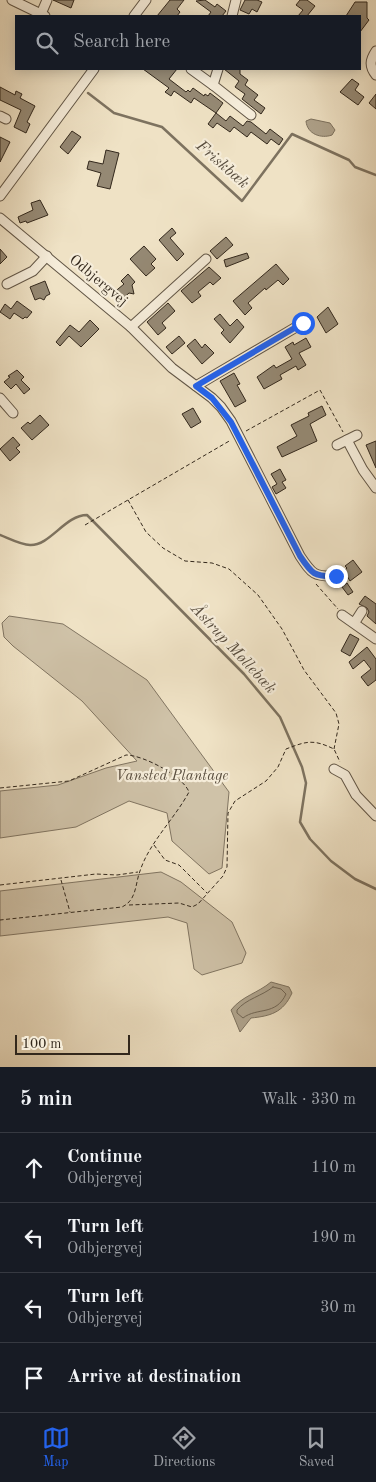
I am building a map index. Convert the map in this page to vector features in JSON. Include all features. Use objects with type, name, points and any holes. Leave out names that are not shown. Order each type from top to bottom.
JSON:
[{"type":"street","points":[[12,0],[43,15],[47,0]]},
{"type":"street","points":[[135,15],[146,0]]},
{"type":"street","points":[[232,15],[236,0]]},
{"type":"street","points":[[376,51],[371,57],[371,65],[376,75]]},
{"type":"street","points":[[0,196],[93,70]]},
{"type":"street","points":[[192,70],[251,115]]},
{"type":"street","points":[[213,85],[218,70]]},
{"type":"street","name":"Odbjergvej","points":[[0,218],[131,326],[172,368],[221,408],[238,436],[309,570],[319,577],[336,576]]},
{"type":"street","name":"Odbjergvej","points":[[7,284],[33,272],[47,256]]},
{"type":"street","name":"Odbjergvej","points":[[131,326],[206,259]]},
{"type":"street","points":[[196,386],[303,323]]},
{"type":"street","points":[[0,398],[13,413]]},
{"type":"street","points":[[337,445],[357,435]]},
{"type":"street","points":[[347,440],[362,470],[376,488]]},
{"type":"street","points":[[354,622],[362,611]]},
{"type":"street","points":[[342,615],[376,639]]},
{"type":"street","points":[[334,768],[345,774],[356,795],[376,816]]},
{"type":"path","points":[[85,525],[320,390],[347,440]]},
{"type":"path","points":[[128,500],[146,532],[162,548],[185,561],[212,563],[228,569],[258,595],[282,629],[304,670],[336,713],[339,724],[334,749],[345,774]]},
{"type":"path","points":[[314,582],[342,615]]},
{"type":"path","points":[[128,904],[179,903],[192,907],[198,904],[223,876],[227,867],[228,813],[235,801],[266,782],[289,748],[306,742],[319,742],[334,749]]},
{"type":"path","points":[[0,788],[69,781],[118,757],[135,755],[186,783],[189,792],[139,871],[137,886],[128,904],[122,908],[0,920]]},
{"type":"path","points":[[154,845],[165,860],[179,865],[208,893]]},
{"type":"path","points":[[0,886],[96,874],[117,875],[139,871]]},
{"type":"path","points":[[61,878],[70,913]]},
{"type":"green space","name":"Vansted Plantage","points":[[9,616],[63,624],[147,680],[229,792],[222,868],[209,874],[172,841],[167,813],[129,801],[76,827],[0,838],[0,791],[58,785],[106,768],[137,761],[82,701],[4,637],[2,623]]},
{"type":"green space","points":[[161,872],[181,882],[232,922],[246,953],[242,963],[202,975],[194,969],[187,923],[168,917],[0,936],[0,891]]},
{"type":"water","points":[[311,119],[330,123],[335,130],[332,135],[319,136],[312,132],[306,121]]},
{"type":"water","points":[[271,982],[289,987],[292,993],[288,1000],[275,1012],[251,1018],[240,1032],[231,1010],[240,1001]]},
{"type":"building","points":[[53,0],[74,0],[71,8]]},
{"type":"building","points":[[170,0],[184,0],[177,9],[180,12],[178,15],[158,15]]},
{"type":"building","points":[[205,0],[215,7],[217,4],[226,11],[223,15],[209,15],[211,12],[196,1]]},
{"type":"building","points":[[245,0],[262,2],[257,12],[252,9],[249,14],[240,10]]},
{"type":"building","points":[[300,0],[307,0],[315,6],[308,15],[299,15],[303,10],[296,5]]},
{"type":"building","points":[[355,2],[367,2],[367,18],[369,20],[361,31],[361,15],[347,15]]},
{"type":"building","points":[[144,70],[176,70],[169,79],[186,92],[188,90],[190,92],[193,88],[204,96],[205,94],[208,96],[210,93],[223,103],[216,113],[194,98],[191,103],[174,91],[171,96],[165,92],[169,88]]},
{"type":"building","points":[[225,70],[240,70],[240,74],[248,80],[245,85],[258,95],[254,100],[265,108],[261,114],[242,99],[245,94],[235,87],[239,81]]},
{"type":"building","points":[[352,79],[359,84],[355,90],[364,97],[358,105],[340,92]]},
{"type":"building","points":[[0,87],[15,95],[16,91],[22,94],[20,98],[35,106],[27,122],[30,124],[26,133],[14,127],[21,110],[0,100]]},
{"type":"building","points":[[376,94],[376,109],[369,103]]},
{"type":"building","points":[[216,113],[226,121],[230,116],[243,126],[247,121],[251,122],[266,134],[270,129],[283,139],[279,145],[271,139],[267,144],[251,132],[247,137],[234,127],[230,132],[217,123],[213,128],[208,124]]},
{"type":"building","points":[[72,131],[81,137],[68,154],[60,147]]},
{"type":"building","points":[[0,137],[10,142],[0,162]]},
{"type":"building","points":[[106,150],[119,153],[110,189],[97,186],[101,173],[87,169],[89,161],[103,164]]},
{"type":"building","points":[[40,200],[48,215],[27,223],[26,221],[20,223],[18,217],[33,210],[31,203]]},
{"type":"building","points":[[172,228],[176,233],[170,238],[184,254],[177,261],[159,240]]},
{"type":"building","points":[[226,237],[233,245],[217,259],[210,251]]},
{"type":"building","points":[[144,246],[156,259],[151,264],[155,268],[146,276],[130,259]]},
{"type":"building","points":[[0,249],[7,257],[0,264]]},
{"type":"building","points":[[247,253],[249,258],[226,267],[224,260]]},
{"type":"building","points":[[276,264],[289,279],[283,285],[278,280],[266,290],[265,288],[248,303],[252,308],[245,315],[233,301]]},
{"type":"building","points":[[209,267],[221,278],[213,285],[210,282],[198,292],[201,296],[192,303],[181,291]]},
{"type":"building","points":[[128,274],[135,282],[132,285],[134,294],[129,293],[119,302],[112,294],[124,284],[121,281]]},
{"type":"building","points":[[45,281],[50,294],[44,300],[40,298],[35,300],[30,287]]},
{"type":"building","points":[[17,301],[32,312],[27,318],[23,319],[14,313],[10,319],[0,312],[5,304],[11,309]]},
{"type":"building","points":[[168,303],[175,311],[162,323],[166,328],[158,335],[147,322]]},
{"type":"building","points":[[328,307],[338,324],[326,333],[317,317]]},
{"type":"building","points":[[220,314],[230,326],[237,319],[244,327],[230,343],[221,333],[224,330],[214,319]]},
{"type":"building","points":[[90,320],[99,329],[81,347],[69,336],[60,346],[56,342],[70,325],[79,332]]},
{"type":"building","points":[[179,336],[185,343],[172,354],[166,347]]},
{"type":"building","points":[[306,338],[311,347],[299,353],[306,365],[298,370],[296,366],[280,375],[282,379],[264,389],[257,377],[274,365],[276,368],[292,359],[285,347],[293,342],[294,345]]},
{"type":"building","points":[[195,339],[202,348],[205,344],[214,353],[202,364],[187,346]]},
{"type":"building","points":[[17,370],[24,377],[21,380],[30,389],[24,394],[16,384],[11,389],[4,382],[10,377],[8,376]]},
{"type":"building","points":[[234,373],[240,384],[237,385],[246,401],[235,407],[220,381]]},
{"type":"building","points":[[322,406],[326,415],[310,424],[317,441],[282,457],[277,447],[297,436],[291,425],[309,416],[308,413]]},
{"type":"building","points":[[193,408],[201,422],[191,428],[182,414]]},
{"type":"building","points":[[40,415],[49,425],[32,440],[21,428],[28,422],[30,424]]},
{"type":"building","points":[[13,437],[20,445],[16,448],[20,452],[10,461],[0,449]]},
{"type":"building","points":[[376,441],[376,468],[366,445]]},
{"type":"building","points":[[280,469],[286,480],[282,482],[286,488],[276,494],[272,487],[277,484],[271,474]]},
{"type":"building","points":[[353,560],[362,572],[350,581],[344,571],[347,568],[345,566]]},
{"type":"building","points":[[347,583],[353,592],[348,595],[342,587]]},
{"type":"building","points":[[365,596],[376,604],[376,624],[367,616],[369,612],[367,608],[359,604]]},
{"type":"building","points":[[350,634],[359,639],[350,656],[341,651]]},
{"type":"building","points":[[367,647],[376,659],[376,680],[368,686],[361,677],[371,669],[364,660],[353,669],[349,662]]},
{"type":"waterway","name":"Friskbæk","points":[[88,93],[114,113],[162,127],[242,201],[292,134],[349,160],[355,167],[376,175]]},
{"type":"waterway","name":"Åstrup Møllebæk","points":[[0,535],[23,544],[37,544],[72,520],[79,516],[87,515],[244,674],[280,717],[302,767],[306,783],[300,822],[310,839],[331,861],[355,879],[376,889]]},
{"type":"route","points":[[303,323],[196,386],[212,398],[231,422],[309,570],[319,577],[336,576]]}]
